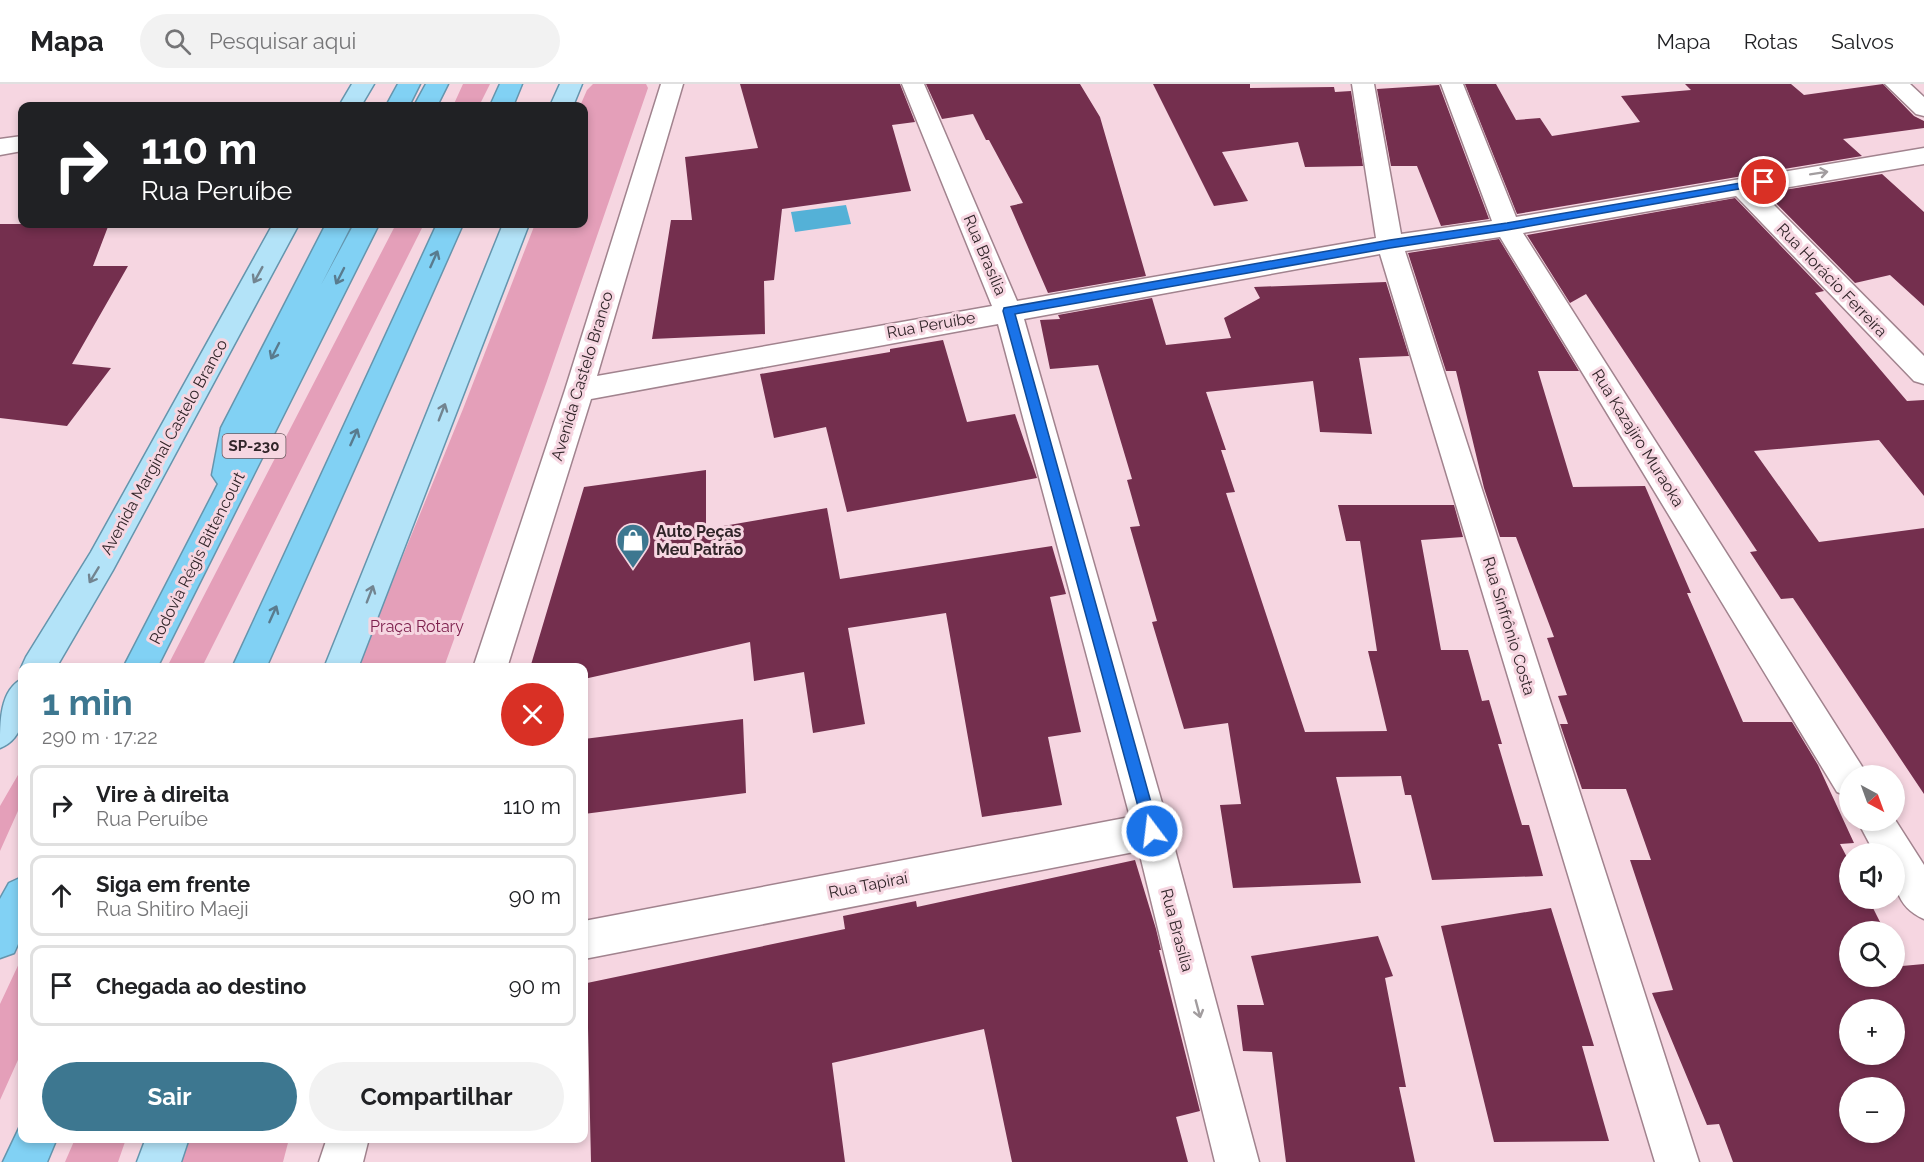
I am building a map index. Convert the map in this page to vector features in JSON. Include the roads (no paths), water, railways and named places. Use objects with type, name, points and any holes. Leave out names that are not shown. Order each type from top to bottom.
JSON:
[{"type":"highway","points":[[400,102],[409,84]]},
{"type":"highway","points":[[428,102],[437,84]]},
{"type":"highway","points":[[504,102],[511,84]]},
{"type":"highway","points":[[219,515],[236,428],[337,228]]},
{"type":"highway","name":"Rodovia Régis Bittencourt","points":[[143,663],[364,228]]},
{"type":"highway","points":[[251,663],[448,228]]},
{"type":"highway","points":[[0,939],[18,904]]},
{"type":"highway","points":[[25,1162],[34,1143]]},
{"type":"main road","points":[[353,102],[363,84]]},
{"type":"main road","points":[[564,102],[571,84]]},
{"type":"main road","name":"Avenida Marginal Castelo Branco","points":[[41,663],[102,561],[284,228]]},
{"type":"main road","points":[[343,663],[514,228]]},
{"type":"main road","points":[[0,732],[18,701]]},
{"type":"main road","points":[[159,1162],[166,1143]]},
{"type":"street","name":"Avenida Castelo Branco","points":[[492,663],[579,390],[672,84]]},
{"type":"street","name":"Rua Brasília","points":[[913,84],[1008,311],[1152,831],[1237,1162]]},
{"type":"street","name":"Rua Sinfrônio Costa","points":[[1363,84],[1390,244],[1677,1162]]},
{"type":"street","name":"Rua Kazajiro Muraoka","points":[[1452,84],[1507,227],[1841,765]]},
{"type":"street","points":[[1896,84],[1924,109]]},
{"type":"street","points":[[0,147],[18,145]]},
{"type":"street","name":"Rua Peruíbe","points":[[579,390],[1390,244],[1507,227],[1924,156]]},
{"type":"street","name":"Rua Horácio Ferreira","points":[[1741,186],[1924,374]]},
{"type":"street","name":"Rua Tapiraí","points":[[588,939],[1152,831]]},
{"type":"street","points":[[1882,831],[1924,900]]},
{"type":"street","points":[[341,1162],[347,1143]]},
{"type":"water","points":[[846,205],[851,224],[795,232],[791,212]]},
{"type":"place","name":"Auto Peças Meu Patrão","points":[[633,569]]},
{"type":"park label","name":"Praça Rotary","points":[[417,626]]}]
